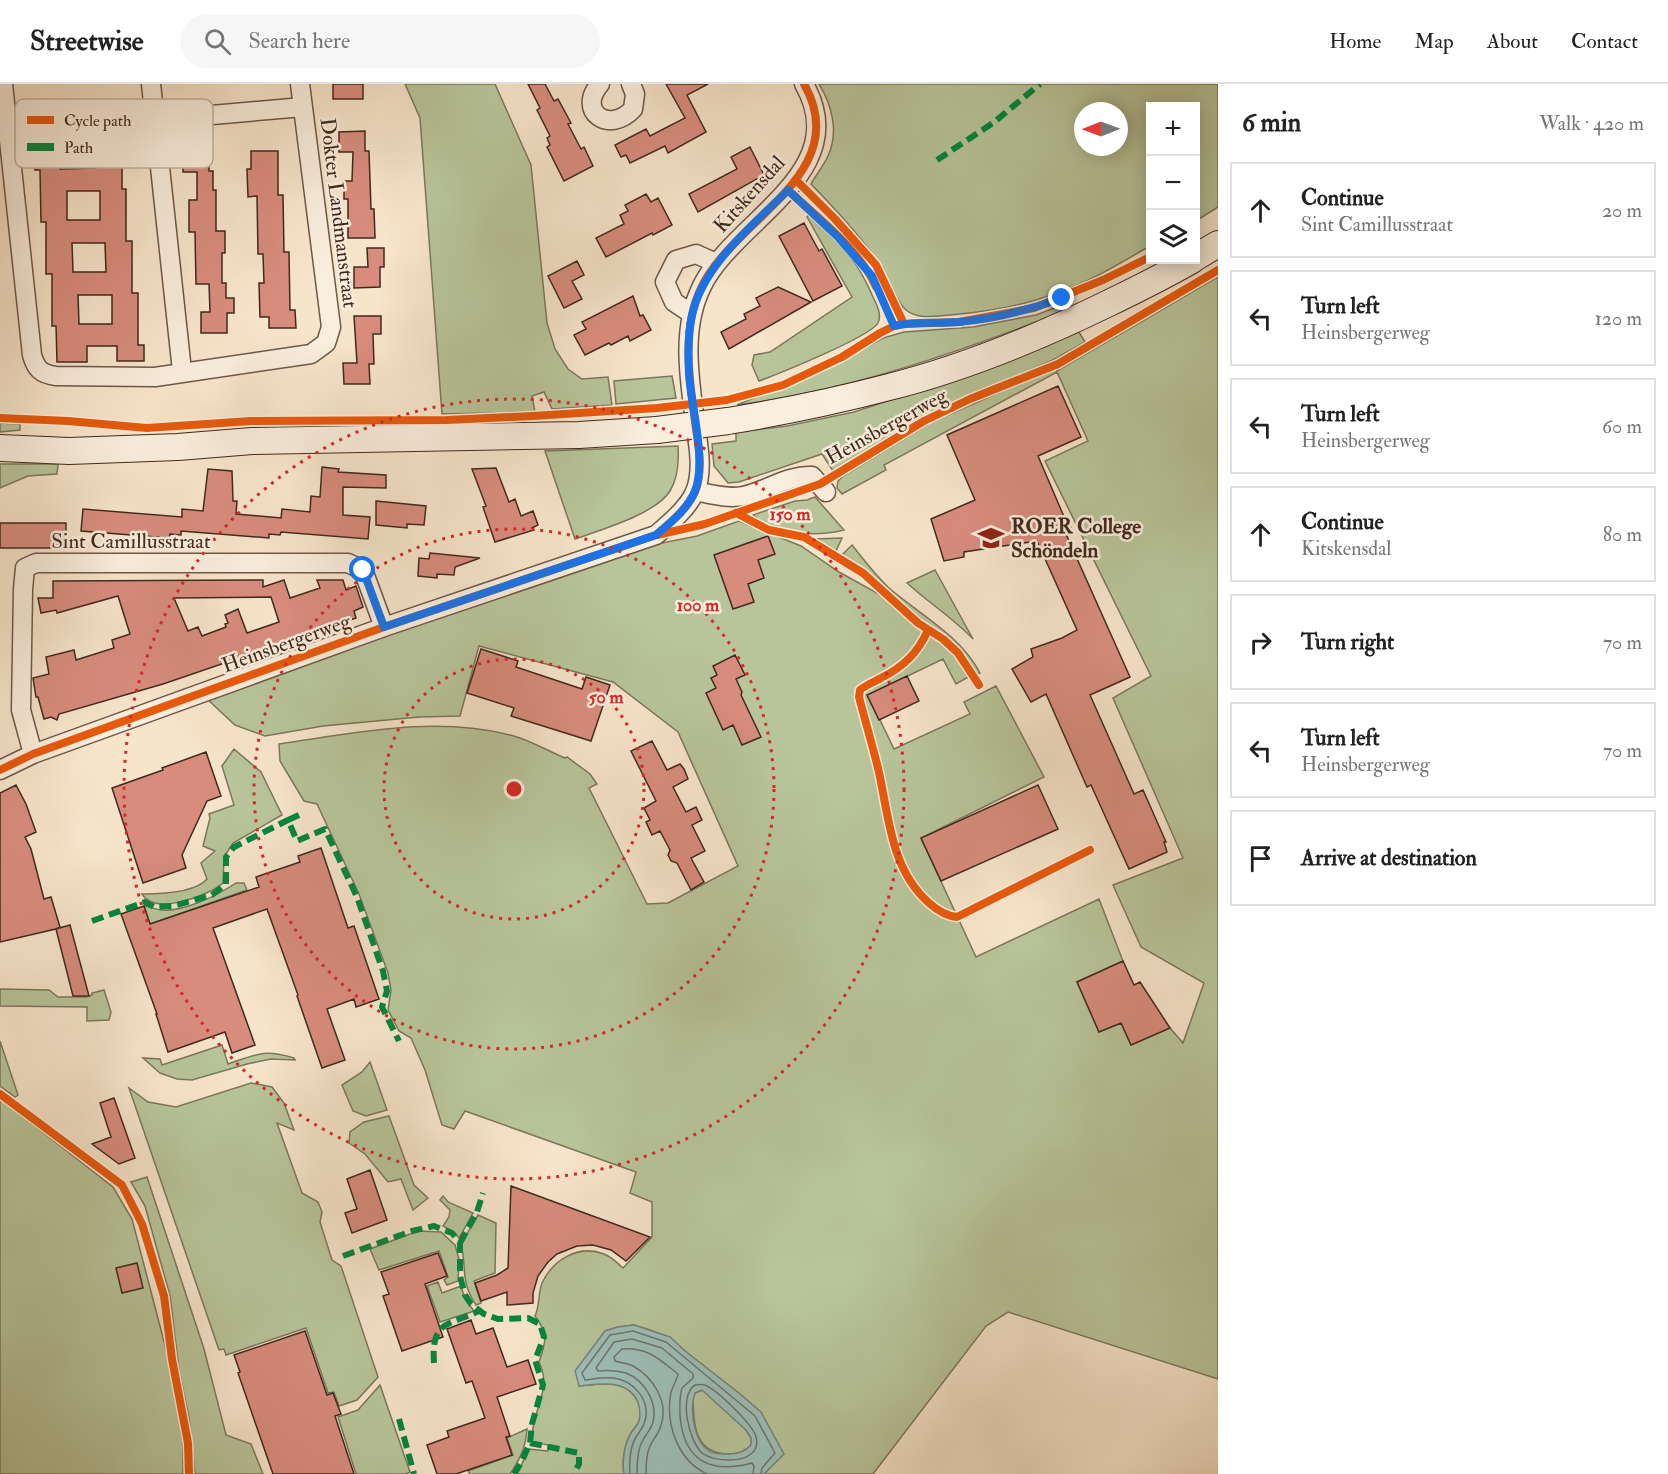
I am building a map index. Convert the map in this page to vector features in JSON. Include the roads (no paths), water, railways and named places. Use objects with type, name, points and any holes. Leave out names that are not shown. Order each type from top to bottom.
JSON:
[{"type":"main road","name":"Heinsbergerweg","points":[[1200,254],[1218,244]]},
{"type":"main road","name":"Heinsbergerweg","points":[[0,448],[69,451],[178,447],[252,441],[579,435],[657,430],[728,421],[798,409],[891,387],[962,365],[1042,335],[1184,264]]},
{"type":"street","points":[[3,84],[4,129]]},
{"type":"street","points":[[151,84],[153,99]]},
{"type":"street","name":"Dokter Landmanstraat","points":[[4,129],[30,343],[35,365],[43,374],[155,377],[182,371],[311,354],[326,343],[331,327],[300,84]]},
{"type":"street","points":[[600,84],[591,100],[592,108],[596,115],[609,121],[615,121],[633,109],[635,94],[631,84]]},
{"type":"street","name":"Kitskensdal","points":[[689,373],[692,314],[702,286],[716,263],[788,190],[810,156],[818,136],[815,113],[804,84]]},
{"type":"street","points":[[213,115],[303,107]]},
{"type":"street","points":[[160,168],[182,371]]},
{"type":"street","name":"Kitskensdal","points":[[692,314],[674,302],[665,282],[676,260],[696,254],[716,263]]},
{"type":"street","name":"Heinsbergerweg","points":[[0,770],[33,754],[384,627],[656,535],[680,514],[695,491],[700,459],[689,373]]},
{"type":"street","points":[[695,491],[720,496],[742,496],[798,475],[812,476],[826,492]]},
{"type":"street","name":"Sint Camillusstraat","points":[[33,754],[21,710],[23,589],[26,568],[36,563],[348,564],[363,570],[384,627]]},
{"type":"water","points":[[634,1325],[670,1337],[761,1412],[784,1454],[764,1474],[624,1474],[623,1460],[626,1445],[640,1418],[638,1402],[633,1394],[620,1386],[604,1384],[579,1386],[575,1371],[605,1331]],"holes":[[[702,1390],[746,1430],[751,1438],[751,1445],[744,1451],[722,1454],[707,1449],[698,1436],[693,1418],[695,1393]]]},
{"type":"place","name":"ROER College Schöndeln","points":[[991,538]]}]
